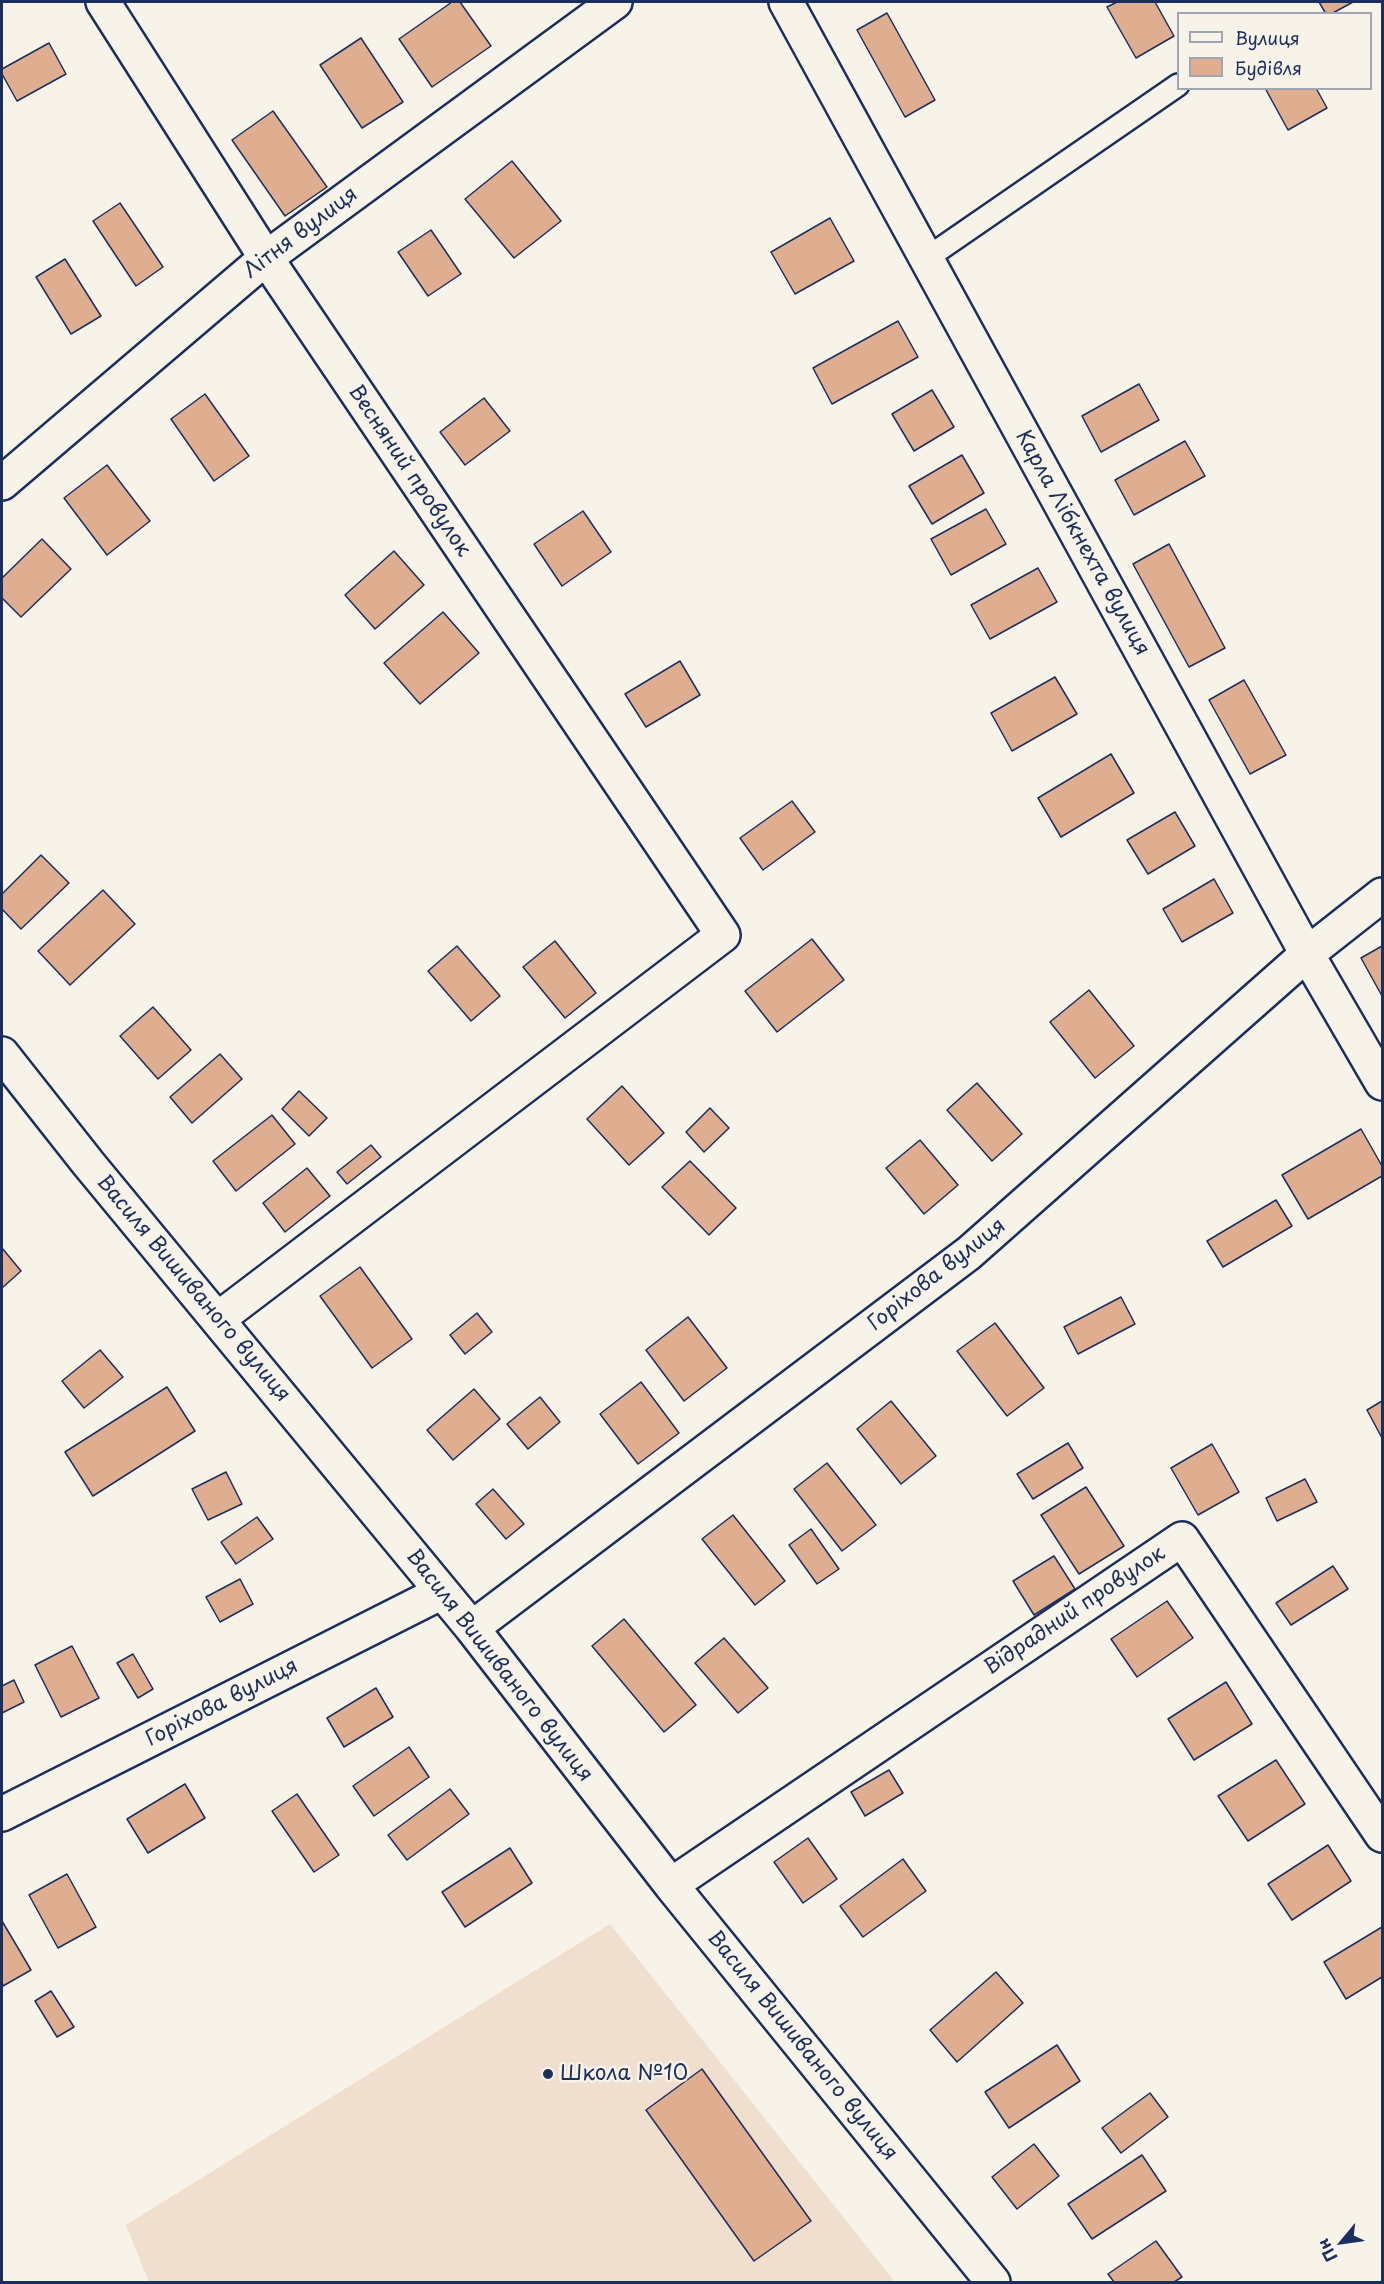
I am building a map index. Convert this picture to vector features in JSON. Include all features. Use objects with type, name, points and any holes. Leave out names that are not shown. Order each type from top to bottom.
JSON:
[{"type":"street","name":"Весняний провулок","points":[[103,2],[266,258],[723,935],[218,1319]]},
{"type":"street","name":"Літня вулиця","points":[[2,483],[266,258],[615,2]]},
{"type":"street","name":"Карла Лібкнехта вулиця","points":[[786,2],[1307,954],[1383,1083]]},
{"type":"street","name":"Горіхова вулиця","points":[[472,1628],[969,1253],[1307,954],[1383,895]]},
{"type":"street","name":"Василя Вишиваного вулиця","points":[[2,1054],[88,1163],[472,1628],[671,1885],[993,2283]]},
{"type":"street","name":"Відрадний провулок","points":[[671,1885],[1182,1539],[1383,1835]]},
{"type":"street","name":"Горіхова вулиця","points":[[2,1814],[442,1592]]},
{"type":"lane","points":[[927,258],[1177,86]]},
{"type":"shaded area","name":"Школа №10","points":[[610,1924],[895,2282],[149,2282],[126,2225]]},
{"type":"building","points":[[452,2],[460,2],[491,46],[432,87],[399,39]]},
{"type":"building","points":[[1117,2],[1155,2],[1174,36],[1136,58],[1107,7]]},
{"type":"building","points":[[1319,2],[1353,2],[1335,12],[1325,12]]},
{"type":"building","points":[[887,13],[935,100],[905,117],[857,30]]},
{"type":"building","points":[[361,38],[403,102],[362,128],[320,65]]},
{"type":"building","points":[[49,43],[66,74],[17,101],[2,74],[2,69]]},
{"type":"building","points":[[1266,90],[1317,90],[1327,108],[1288,130]]},
{"type":"building","points":[[273,111],[327,187],[285,216],[232,140]]},
{"type":"building","points":[[512,161],[561,221],[514,258],[465,199]]},
{"type":"building","points":[[120,203],[163,267],[136,286],[93,221]]},
{"type":"building","points":[[830,218],[854,261],[795,294],[771,252]]},
{"type":"building","points":[[431,230],[461,274],[428,296],[398,252]]},
{"type":"building","points":[[65,259],[101,316],[71,334],[36,277]]},
{"type":"building","points":[[898,321],[918,357],[832,404],[813,368]]},
{"type":"building","points":[[1139,384],[1159,420],[1101,452],[1082,416]]},
{"type":"building","points":[[932,390],[954,427],[914,451],[892,414]]},
{"type":"building","points":[[205,394],[249,456],[214,481],[171,419]]},
{"type":"building","points":[[484,398],[510,431],[465,465],[440,432]]},
{"type":"building","points":[[1185,441],[1205,476],[1134,515],[1115,480]]},
{"type":"building","points":[[962,455],[984,493],[932,524],[909,486]]},
{"type":"building","points":[[107,465],[150,521],[107,555],[64,498]]},
{"type":"building","points":[[986,509],[1006,544],[951,575],[931,539]]},
{"type":"building","points":[[583,511],[611,552],[562,586],[534,544]]},
{"type":"building","points":[[42,539],[71,569],[21,617],[2,598],[2,578]]},
{"type":"building","points":[[1169,544],[1225,648],[1189,667],[1133,564]]},
{"type":"building","points":[[394,551],[424,585],[375,629],[345,595]]},
{"type":"building","points":[[1038,568],[1057,602],[990,639],[971,605]]},
{"type":"building","points":[[443,612],[479,653],[420,704],[384,663]]},
{"type":"building","points":[[680,661],[700,695],[646,727],[625,694]]},
{"type":"building","points":[[1055,677],[1077,714],[1012,751],[991,713]]},
{"type":"building","points":[[1244,680],[1286,755],[1250,774],[1209,700]]},
{"type":"building","points":[[1111,754],[1134,793],[1061,837],[1038,798]]},
{"type":"building","points":[[792,801],[815,832],[763,870],[740,838]]},
{"type":"building","points":[[1175,812],[1195,846],[1148,874],[1127,840]]},
{"type":"building","points":[[41,855],[69,883],[21,929],[2,909],[2,894]]},
{"type":"building","points":[[1214,879],[1233,913],[1182,942],[1163,909]]},
{"type":"building","points":[[103,890],[135,924],[70,985],[38,951]]},
{"type":"building","points":[[812,939],[844,980],[777,1032],[745,991]]},
{"type":"building","points":[[555,941],[596,993],[565,1018],[523,967]]},
{"type":"building","points":[[457,946],[500,996],[471,1021],[428,971]]},
{"type":"building","points":[[1382,946],[1382,996],[1361,958]]},
{"type":"building","points":[[1089,990],[1134,1046],[1095,1078],[1050,1022]]},
{"type":"building","points":[[153,1007],[191,1050],[158,1079],[120,1036]]},
{"type":"building","points":[[220,1054],[242,1079],[192,1123],[170,1097]]},
{"type":"building","points":[[977,1083],[1022,1134],[992,1161],[947,1110]]},
{"type":"building","points":[[622,1086],[664,1133],[629,1165],[587,1119]]},
{"type":"building","points":[[299,1091],[327,1118],[309,1136],[282,1109]]},
{"type":"building","points":[[710,1108],[729,1128],[704,1152],[686,1132]]},
{"type":"building","points":[[272,1115],[295,1144],[236,1191],[213,1161]]},
{"type":"building","points":[[1361,1129],[1382,1166],[1382,1176],[1308,1219],[1282,1175]]},
{"type":"building","points":[[920,1140],[958,1185],[924,1214],[886,1168]]},
{"type":"building","points":[[371,1145],[381,1157],[347,1184],[337,1172]]},
{"type":"building","points":[[690,1161],[736,1208],[709,1235],[662,1187]]},
{"type":"building","points":[[307,1168],[330,1196],[285,1232],[263,1203]]},
{"type":"building","points":[[1276,1200],[1292,1226],[1223,1267],[1207,1241]]},
{"type":"building","points":[[2,1248],[21,1271],[2,1288]]},
{"type":"building","points":[[360,1267],[412,1339],[372,1368],[320,1296]]},
{"type":"building","points":[[1121,1297],[1135,1324],[1078,1354],[1064,1327]]},
{"type":"building","points":[[477,1313],[492,1332],[465,1354],[450,1335]]},
{"type":"building","points":[[688,1317],[727,1368],[684,1401],[646,1350]]},
{"type":"building","points":[[995,1323],[1044,1388],[1007,1416],[957,1351]]},
{"type":"building","points":[[100,1350],[123,1377],[84,1408],[62,1381]]},
{"type":"building","points":[[641,1382],[679,1433],[638,1464],[600,1414]]},
{"type":"building","points":[[167,1387],[195,1431],[93,1496],[65,1452]]},
{"type":"building","points":[[474,1389],[500,1419],[453,1460],[427,1430]]},
{"type":"building","points":[[540,1397],[560,1422],[528,1449],[507,1424]]},
{"type":"building","points":[[891,1401],[936,1456],[901,1484],[857,1429]]},
{"type":"building","points":[[1382,1401],[1382,1438],[1367,1410]]},
{"type":"building","points":[[1068,1443],[1083,1468],[1033,1499],[1017,1474]]},
{"type":"building","points":[[1212,1444],[1239,1492],[1198,1515],[1171,1468]]},
{"type":"building","points":[[827,1463],[876,1525],[842,1551],[794,1489]]},
{"type":"building","points":[[226,1472],[242,1504],[208,1520],[192,1489]]},
{"type":"building","points":[[1305,1479],[1317,1502],[1277,1521],[1266,1498]]},
{"type":"building","points":[[1086,1487],[1124,1546],[1079,1574],[1041,1515]]},
{"type":"building","points":[[493,1489],[524,1524],[506,1539],[476,1504]]},
{"type":"building","points":[[733,1515],[785,1581],[755,1605],[702,1539]]},
{"type":"building","points":[[257,1517],[273,1539],[236,1564],[221,1542]]},
{"type":"building","points":[[811,1529],[839,1569],[817,1584],[789,1545]]},
{"type":"building","points":[[1054,1556],[1075,1589],[1034,1615],[1013,1581]]},
{"type":"building","points":[[1333,1566],[1348,1589],[1291,1625],[1276,1603]]},
{"type":"building","points":[[240,1579],[253,1604],[220,1622],[206,1597]]},
{"type":"building","points":[[1167,1601],[1193,1638],[1137,1677],[1111,1639]]},
{"type":"building","points":[[624,1619],[696,1705],[664,1732],[592,1646]]},
{"type":"building","points":[[724,1638],[768,1688],[738,1713],[695,1663]]},
{"type":"building","points":[[72,1646],[99,1698],[61,1717],[35,1665]]},
{"type":"building","points":[[133,1654],[153,1689],[138,1698],[117,1663]]},
{"type":"building","points":[[14,1680],[24,1702],[2,1713],[2,1686]]},
{"type":"building","points":[[1226,1682],[1252,1724],[1194,1760],[1168,1719]]},
{"type":"building","points":[[376,1688],[393,1717],[344,1747],[327,1718]]},
{"type":"building","points":[[409,1747],[429,1777],[374,1816],[353,1786]]},
{"type":"building","points":[[1276,1760],[1305,1804],[1248,1841],[1218,1796]]},
{"type":"building","points":[[889,1770],[903,1793],[865,1816],[851,1792]]},
{"type":"building","points":[[185,1784],[205,1818],[148,1853],[127,1819]]},
{"type":"building","points":[[450,1789],[469,1814],[407,1860],[388,1835]]},
{"type":"building","points":[[297,1794],[339,1855],[314,1872],[272,1811]]},
{"type":"building","points":[[808,1838],[837,1879],[803,1903],[774,1862]]},
{"type":"building","points":[[1328,1845],[1351,1881],[1292,1920],[1268,1884]]},
{"type":"building","points":[[510,1848],[532,1883],[465,1927],[442,1892]]},
{"type":"building","points":[[903,1859],[926,1891],[863,1937],[840,1906]]},
{"type":"building","points":[[67,1874],[96,1927],[58,1948],[29,1895]]},
{"type":"building","points":[[2,1921],[31,1970],[3,1986],[2,1982]]},
{"type":"building","points":[[1382,1927],[1382,1977],[1346,1999],[1324,1962]]},
{"type":"building","points":[[996,1972],[1023,2003],[957,2062],[930,2030]]},
{"type":"building","points":[[51,1991],[74,2027],[57,2037],[35,2001]]},
{"type":"building","points":[[1057,2045],[1080,2081],[1009,2128],[985,2092]]},
{"type":"building","points":[[702,2069],[811,2221],[754,2261],[646,2110]]},
{"type":"building","points":[[1150,2093],[1168,2117],[1121,2153],[1102,2128]]},
{"type":"building","points":[[1034,2144],[1059,2176],[1017,2209],[992,2177]]},
{"type":"building","points":[[1142,2155],[1166,2191],[1092,2239],[1068,2204]]},
{"type":"building","points":[[1156,2241],[1182,2277],[1174,2282],[1114,2282],[1108,2274]]},
{"type":"place","name":"Школа №10","points":[[548,2074]]}]
